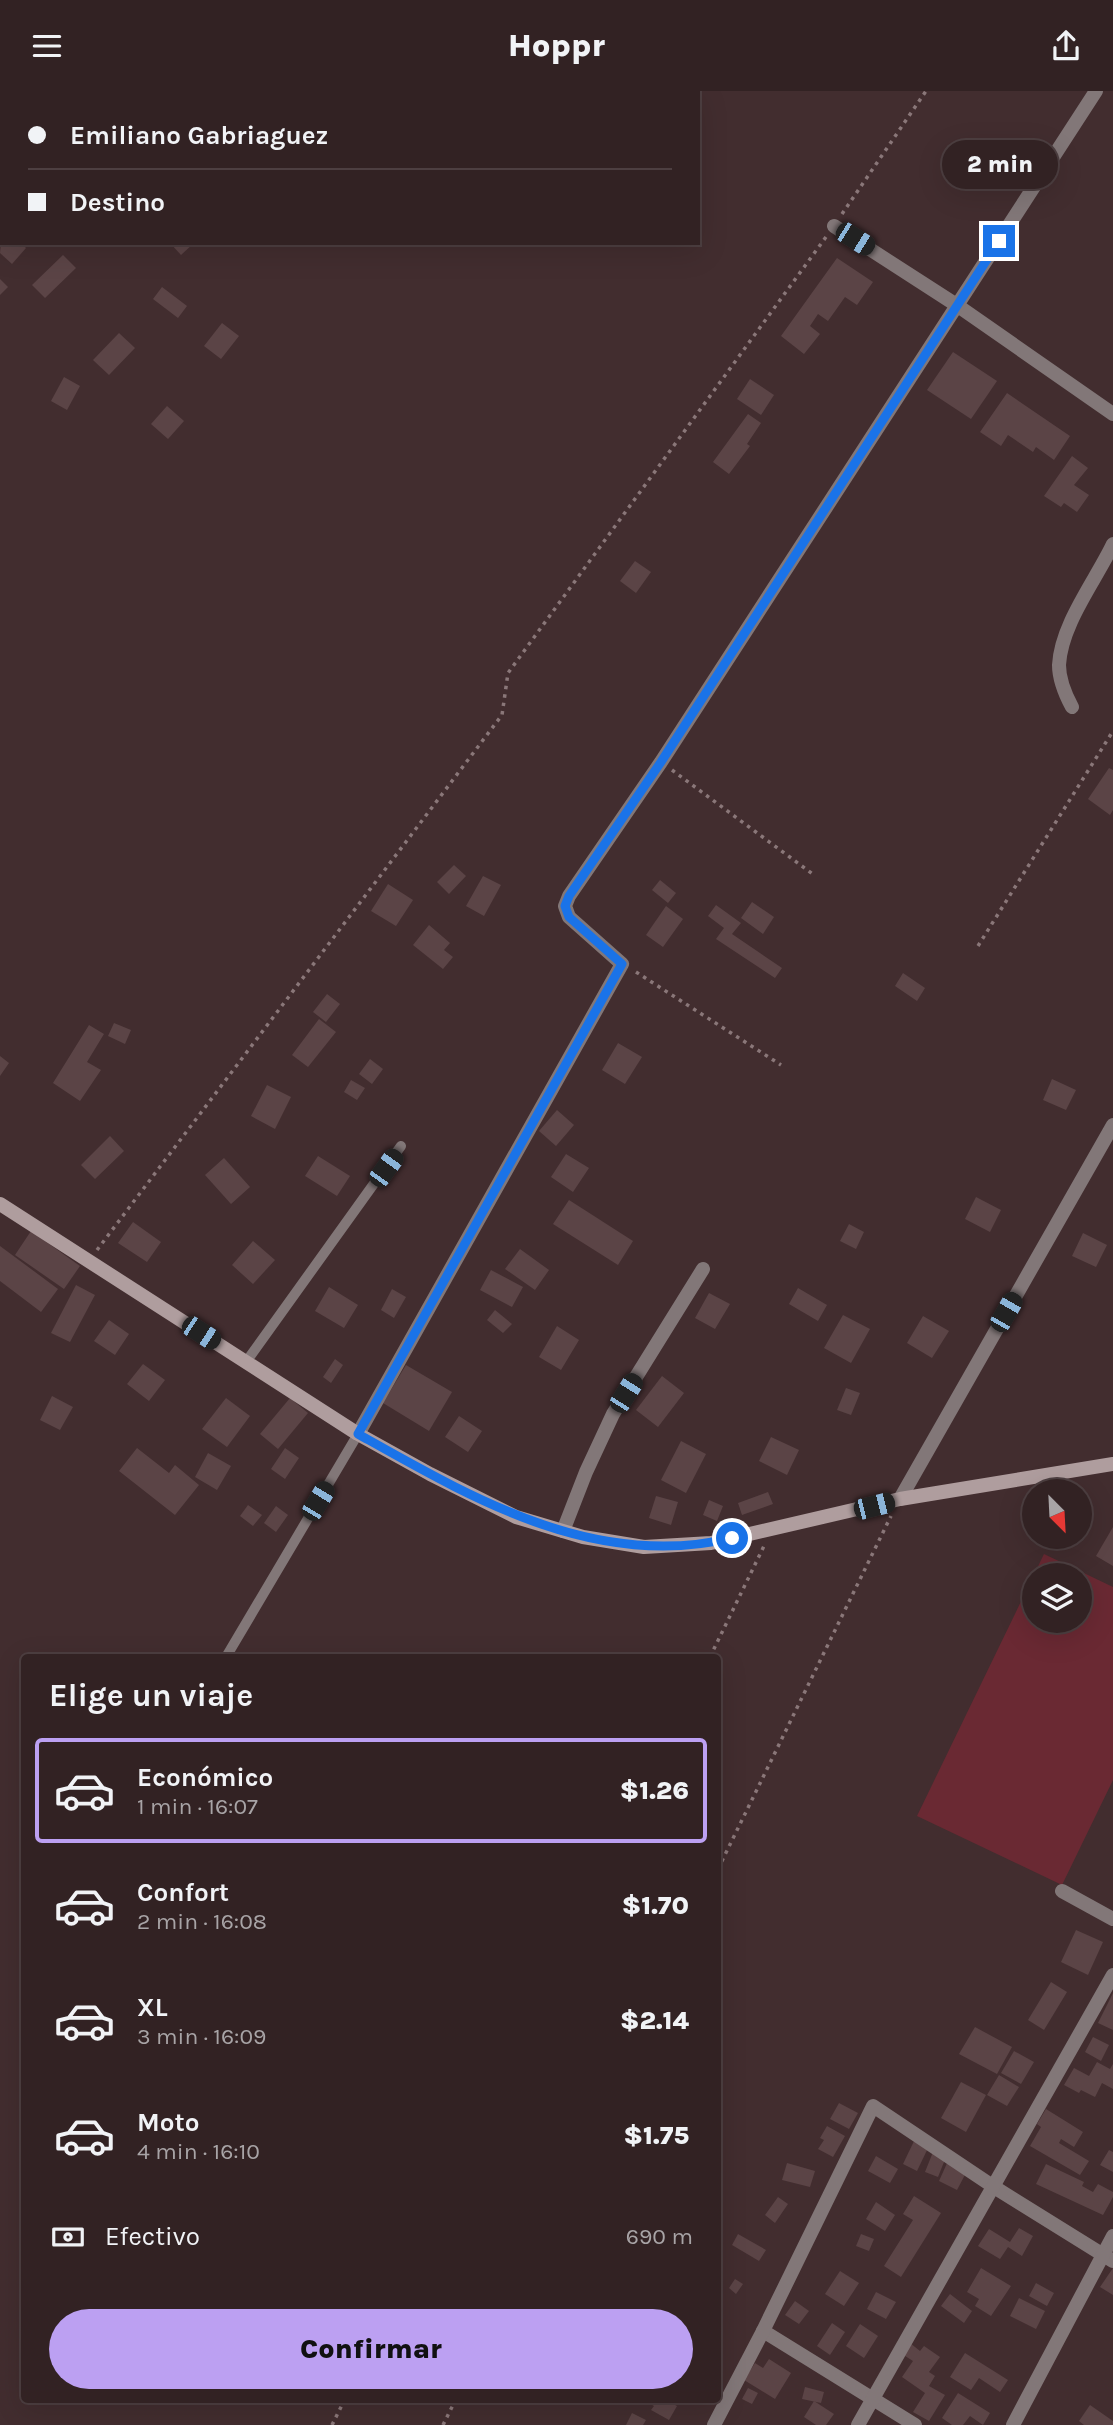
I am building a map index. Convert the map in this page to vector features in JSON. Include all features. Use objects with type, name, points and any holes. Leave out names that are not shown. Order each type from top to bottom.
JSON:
[{"type":"main road","points":[[0,1204],[358,1434],[516,1517],[583,1537],[644,1547],[711,1543],[824,1519],[900,1499],[1113,1464]]},
{"type":"street","points":[[358,1434],[622,964],[569,917],[565,906],[569,896],[661,762],[1096,91]]},
{"type":"street","points":[[834,226],[958,306],[1113,414]]},
{"type":"street","points":[[1072,707],[1062,689],[1059,667],[1062,649],[1113,544]]},
{"type":"street","points":[[900,1499],[1113,1125]]},
{"type":"street","points":[[563,1531],[613,1414],[703,1269]]},
{"type":"street","points":[[1062,1891],[1113,1919]]},
{"type":"street","points":[[858,2425],[1113,1975]]},
{"type":"street","points":[[713,2425],[763,2331],[873,2106],[994,2187],[1108,2258]]},
{"type":"street","points":[[1013,2425],[1108,2258],[1113,2236]]},
{"type":"street","points":[[763,2331],[915,2425]]},
{"type":"lane","points":[[246,1362],[401,1146]]},
{"type":"lane","points":[[228,1654],[358,1434]]},
{"type":"path","points":[[89,1261],[502,715],[508,673],[834,226],[926,91]]},
{"type":"path","points":[[978,946],[1113,731]]},
{"type":"path","points":[[661,762],[814,875]]},
{"type":"path","points":[[622,964],[781,1065]]},
{"type":"path","points":[[721,1863],[900,1499]]},
{"type":"path","points":[[711,1654],[773,1529]]},
{"type":"path","points":[[332,2425],[343,2403]]},
{"type":"path","points":[[443,2425],[454,2403]]},
{"type":"shaded area","points":[[1044,1554],[1063,1563],[1040,1563]]},
{"type":"shaded area","points":[[1092,1577],[1113,1587],[1113,1780],[1062,1885],[917,1816],[1022,1599],[1022,1633],[1092,1633]]},
{"type":"building","points":[[1,245],[23,245],[26,248],[12,264],[0,253]]},
{"type":"building","points":[[172,245],[192,245],[181,255]]},
{"type":"building","points":[[63,255],[76,268],[45,298],[32,285]]},
{"type":"building","points":[[837,258],[873,282],[857,305],[845,297],[828,321],[818,314],[810,326],[820,334],[804,354],[781,336]]},
{"type":"building","points":[[0,279],[8,287],[0,295]]},
{"type":"building","points":[[162,287],[187,306],[178,318],[153,299]]},
{"type":"building","points":[[222,323],[239,336],[221,359],[204,346]]},
{"type":"building","points":[[119,333],[135,348],[109,375],[93,360]]},
{"type":"building","points":[[953,352],[997,381],[971,419],[927,390]]},
{"type":"building","points":[[64,377],[80,386],[67,410],[51,401]]},
{"type":"building","points":[[750,379],[774,395],[761,415],[737,399]]},
{"type":"building","points":[[1007,393],[1070,436],[1054,460],[1036,447],[1033,452],[1008,435],[1001,446],[980,432]]},
{"type":"building","points":[[167,406],[184,421],[168,439],[151,424]]},
{"type":"building","points":[[748,414],[761,423],[747,444],[750,446],[729,474],[713,462]]},
{"type":"building","points":[[1072,456],[1088,468],[1074,485],[1089,495],[1077,512],[1064,503],[1061,507],[1044,496]]},
{"type":"building","points":[[635,561],[651,572],[636,593],[620,581]]},
{"type":"building","points":[[1109,768],[1113,770],[1113,810],[1110,815],[1088,799]]},
{"type":"building","points":[[454,865],[466,876],[449,894],[437,882]]},
{"type":"building","points":[[483,876],[501,885],[484,916],[466,906]]},
{"type":"building","points":[[660,880],[676,893],[668,903],[652,890]]},
{"type":"building","points":[[388,884],[413,900],[396,926],[371,911]]},
{"type":"building","points":[[752,902],[774,917],[763,934],[741,918]]},
{"type":"building","points":[[716,905],[741,923],[732,934],[782,968],[775,978],[716,939],[724,928],[708,916]]},
{"type":"building","points":[[666,906],[683,919],[663,947],[646,935]]},
{"type":"building","points":[[429,925],[450,943],[444,950],[453,957],[443,969],[413,945]]},
{"type":"building","points":[[903,973],[925,988],[917,1001],[895,986]]},
{"type":"building","points":[[327,994],[340,1004],[326,1022],[313,1012]]},
{"type":"building","points":[[319,1019],[336,1032],[308,1067],[292,1055]]},
{"type":"building","points":[[114,1023],[131,1030],[125,1044],[108,1036]]},
{"type":"building","points":[[89,1025],[104,1034],[87,1062],[101,1070],[80,1101],[53,1083]]},
{"type":"building","points":[[618,1043],[642,1057],[625,1084],[602,1070]]},
{"type":"building","points":[[0,1056],[9,1063],[0,1076]]},
{"type":"building","points":[[370,1059],[383,1069],[372,1084],[359,1074]]},
{"type":"building","points":[[1052,1079],[1076,1090],[1066,1110],[1043,1100]]},
{"type":"building","points":[[351,1080],[365,1088],[357,1100],[344,1092]]},
{"type":"building","points":[[267,1085],[291,1097],[275,1129],[251,1116]]},
{"type":"building","points":[[557,1110],[574,1125],[556,1146],[539,1131]]},
{"type":"building","points":[[110,1136],[124,1151],[95,1179],[81,1165]]},
{"type":"building","points":[[566,1154],[589,1168],[573,1192],[551,1177]]},
{"type":"building","points":[[318,1156],[350,1176],[337,1196],[305,1176]]},
{"type":"building","points":[[224,1158],[250,1187],[231,1204],[205,1175]]},
{"type":"building","points":[[976,1197],[1001,1210],[990,1232],[965,1219]]},
{"type":"building","points":[[569,1200],[633,1241],[618,1265],[553,1224]]},
{"type":"building","points":[[133,1222],[161,1242],[147,1262],[118,1243]]},
{"type":"building","points":[[849,1224],[864,1232],[856,1249],[840,1241]]},
{"type":"building","points":[[31,1231],[80,1266],[64,1289],[15,1255]]},
{"type":"building","points":[[1083,1233],[1107,1245],[1096,1267],[1072,1256]]},
{"type":"building","points":[[253,1241],[275,1260],[253,1284],[232,1265]]},
{"type":"building","points":[[0,1246],[58,1289],[41,1312],[0,1281]]},
{"type":"building","points":[[520,1249],[549,1270],[535,1290],[505,1269]]},
{"type":"building","points":[[491,1270],[523,1287],[512,1307],[480,1290]]},
{"type":"building","points":[[76,1285],[95,1295],[70,1342],[51,1333]]},
{"type":"building","points":[[329,1287],[358,1305],[344,1328],[315,1311]]},
{"type":"building","points":[[798,1288],[827,1305],[818,1321],[789,1304]]},
{"type":"building","points":[[392,1289],[406,1297],[394,1318],[381,1310]]},
{"type":"building","points":[[709,1293],[730,1304],[715,1329],[695,1318]]},
{"type":"building","points":[[495,1310],[512,1324],[503,1333],[487,1320]]},
{"type":"building","points":[[843,1315],[870,1329],[851,1363],[824,1348]]},
{"type":"building","points":[[923,1316],[949,1331],[932,1358],[907,1343]]},
{"type":"building","points":[[109,1320],[129,1334],[115,1355],[94,1341]]},
{"type":"building","points":[[557,1326],[579,1340],[561,1370],[539,1357]]},
{"type":"building","points":[[335,1359],[343,1365],[331,1383],[323,1377]]},
{"type":"building","points":[[143,1364],[165,1380],[149,1401],[127,1384]]},
{"type":"building","points":[[406,1365],[452,1392],[429,1431],[383,1403]]},
{"type":"building","points":[[662,1376],[684,1393],[658,1427],[636,1410]]},
{"type":"building","points":[[846,1388],[860,1393],[851,1415],[837,1410]]},
{"type":"building","points":[[52,1396],[73,1407],[60,1430],[40,1420]]},
{"type":"building","points":[[226,1398],[250,1416],[227,1447],[202,1429]]},
{"type":"building","points":[[290,1398],[308,1413],[278,1449],[260,1434]]},
{"type":"building","points":[[459,1416],[482,1431],[468,1452],[445,1437]]},
{"type":"building","points":[[771,1437],[799,1450],[787,1475],[759,1461]]},
{"type":"building","points":[[681,1441],[706,1454],[686,1493],[661,1480]]},
{"type":"building","points":[[137,1448],[169,1473],[175,1465],[199,1485],[175,1515],[119,1471]]},
{"type":"building","points":[[285,1448],[299,1458],[285,1479],[271,1469]]},
{"type":"building","points":[[208,1453],[231,1466],[217,1490],[195,1477]]},
{"type":"building","points":[[768,1492],[773,1504],[742,1515],[738,1503]]},
{"type":"building","points":[[656,1496],[678,1502],[671,1525],[649,1518]]},
{"type":"building","points":[[709,1500],[723,1506],[717,1521],[703,1515]]},
{"type":"building","points":[[248,1505],[262,1515],[253,1526],[240,1516]]},
{"type":"building","points":[[276,1506],[288,1515],[276,1532],[264,1523]]},
{"type":"building","points":[[1113,1527],[1113,1566],[1096,1556]]},
{"type":"building","points":[[1076,1930],[1103,1942],[1088,1975],[1061,1962]]},
{"type":"building","points":[[1051,1982],[1067,1992],[1044,2030],[1028,2020]]},
{"type":"building","points":[[1113,1993],[1113,2030],[1098,2023]]},
{"type":"building","points":[[975,2027],[1012,2047],[997,2074],[959,2054]]},
{"type":"building","points":[[1093,2037],[1109,2045],[1101,2061],[1085,2052]]},
{"type":"building","points":[[1014,2051],[1034,2062],[1021,2084],[1001,2073]]},
{"type":"building","points":[[1097,2062],[1110,2069],[1113,2064],[1113,2089],[1102,2083],[1095,2097],[1064,2085],[1074,2068],[1089,2076]]},
{"type":"building","points":[[999,2075],[1019,2087],[1007,2106],[987,2095]]},
{"type":"building","points":[[961,2082],[986,2095],[966,2132],[941,2118]]},
{"type":"building","points":[[839,2103],[858,2113],[849,2129],[830,2119]]},
{"type":"building","points":[[1046,2109],[1083,2132],[1074,2147],[1061,2139],[1059,2143],[1089,2161],[1080,2175],[1030,2146],[1041,2127],[1037,2124]]},
{"type":"building","points":[[827,2126],[845,2136],[833,2157],[818,2149],[824,2140],[820,2138]]},
{"type":"building","points":[[915,2139],[929,2146],[917,2171],[903,2164]]},
{"type":"building","points":[[1109,2150],[1113,2152],[1113,2172],[1100,2165]]},
{"type":"building","points":[[933,2152],[946,2157],[938,2177],[925,2172]]},
{"type":"building","points":[[876,2156],[898,2169],[890,2183],[868,2171]]},
{"type":"building","points":[[948,2161],[967,2171],[957,2190],[939,2181]]},
{"type":"building","points":[[787,2163],[815,2171],[810,2187],[782,2180]]},
{"type":"building","points":[[1046,2164],[1084,2182],[1082,2186],[1093,2192],[1098,2184],[1113,2192],[1103,2215],[1036,2184]]},
{"type":"building","points":[[914,2196],[941,2213],[901,2277],[884,2266],[913,2220],[903,2214]]},
{"type":"building","points":[[778,2197],[788,2204],[775,2223],[765,2215]]},
{"type":"building","points":[[876,2202],[895,2215],[885,2231],[866,2219]]},
{"type":"building","points":[[1019,2228],[1033,2236],[1022,2256],[1008,2247],[1000,2259],[978,2246],[989,2229],[1010,2242]]},
{"type":"building","points":[[738,2234],[766,2250],[759,2261],[732,2245]]},
{"type":"building","points":[[861,2234],[874,2239],[869,2251],[856,2246]]},
{"type":"building","points":[[981,2268],[1011,2286],[991,2316],[975,2306],[979,2299],[967,2292]]},
{"type":"building","points":[[1113,2268],[1113,2295],[1100,2287]]},
{"type":"building","points":[[840,2271],[859,2283],[844,2306],[825,2294]]},
{"type":"building","points":[[735,2279],[743,2284],[736,2294],[729,2288]]},
{"type":"building","points":[[1036,2283],[1054,2293],[1047,2306],[1029,2296]]},
{"type":"building","points":[[876,2292],[896,2302],[886,2319],[867,2309]]},
{"type":"building","points":[[950,2294],[972,2311],[964,2323],[941,2306]]},
{"type":"building","points":[[1019,2298],[1045,2311],[1036,2329],[1010,2316]]},
{"type":"building","points":[[795,2301],[809,2311],[799,2324],[785,2315]]},
{"type":"building","points":[[832,2323],[845,2332],[830,2355],[817,2346]]},
{"type":"building","points":[[860,2324],[878,2336],[864,2358],[846,2346]]},
{"type":"building","points":[[910,2343],[920,2351],[924,2346],[940,2357],[929,2372],[935,2376],[929,2386],[945,2395],[929,2421],[913,2412],[925,2393],[902,2377],[913,2361],[902,2354]]},
{"type":"building","points":[[965,2353],[1008,2380],[1000,2392],[979,2378],[971,2390],[950,2377]]},
{"type":"building","points":[[769,2359],[791,2373],[775,2399],[744,2380],[755,2363],[763,2368]]},
{"type":"building","points":[[805,2387],[824,2392],[821,2403],[802,2399]]},
{"type":"building","points":[[748,2388],[758,2393],[752,2404],[742,2399]]},
{"type":"building","points":[[958,2393],[990,2413],[983,2425],[970,2416],[963,2425],[952,2425],[942,2418]]},
{"type":"building","points":[[814,2401],[834,2414],[826,2425],[816,2425],[804,2417]]},
{"type":"building","points":[[649,2403],[671,2403],[677,2406],[669,2420],[651,2410],[654,2406]]},
{"type":"building","points":[[1090,2405],[1113,2421],[1113,2425],[1084,2425],[1079,2421]]},
{"type":"building","points":[[632,2413],[646,2420],[643,2425],[626,2425]]},
{"type":"route","points":[[732,1538],[711,1543],[644,1547],[583,1537],[516,1517],[358,1434],[622,964],[569,917],[565,906],[569,896],[661,762],[999,241]]}]
